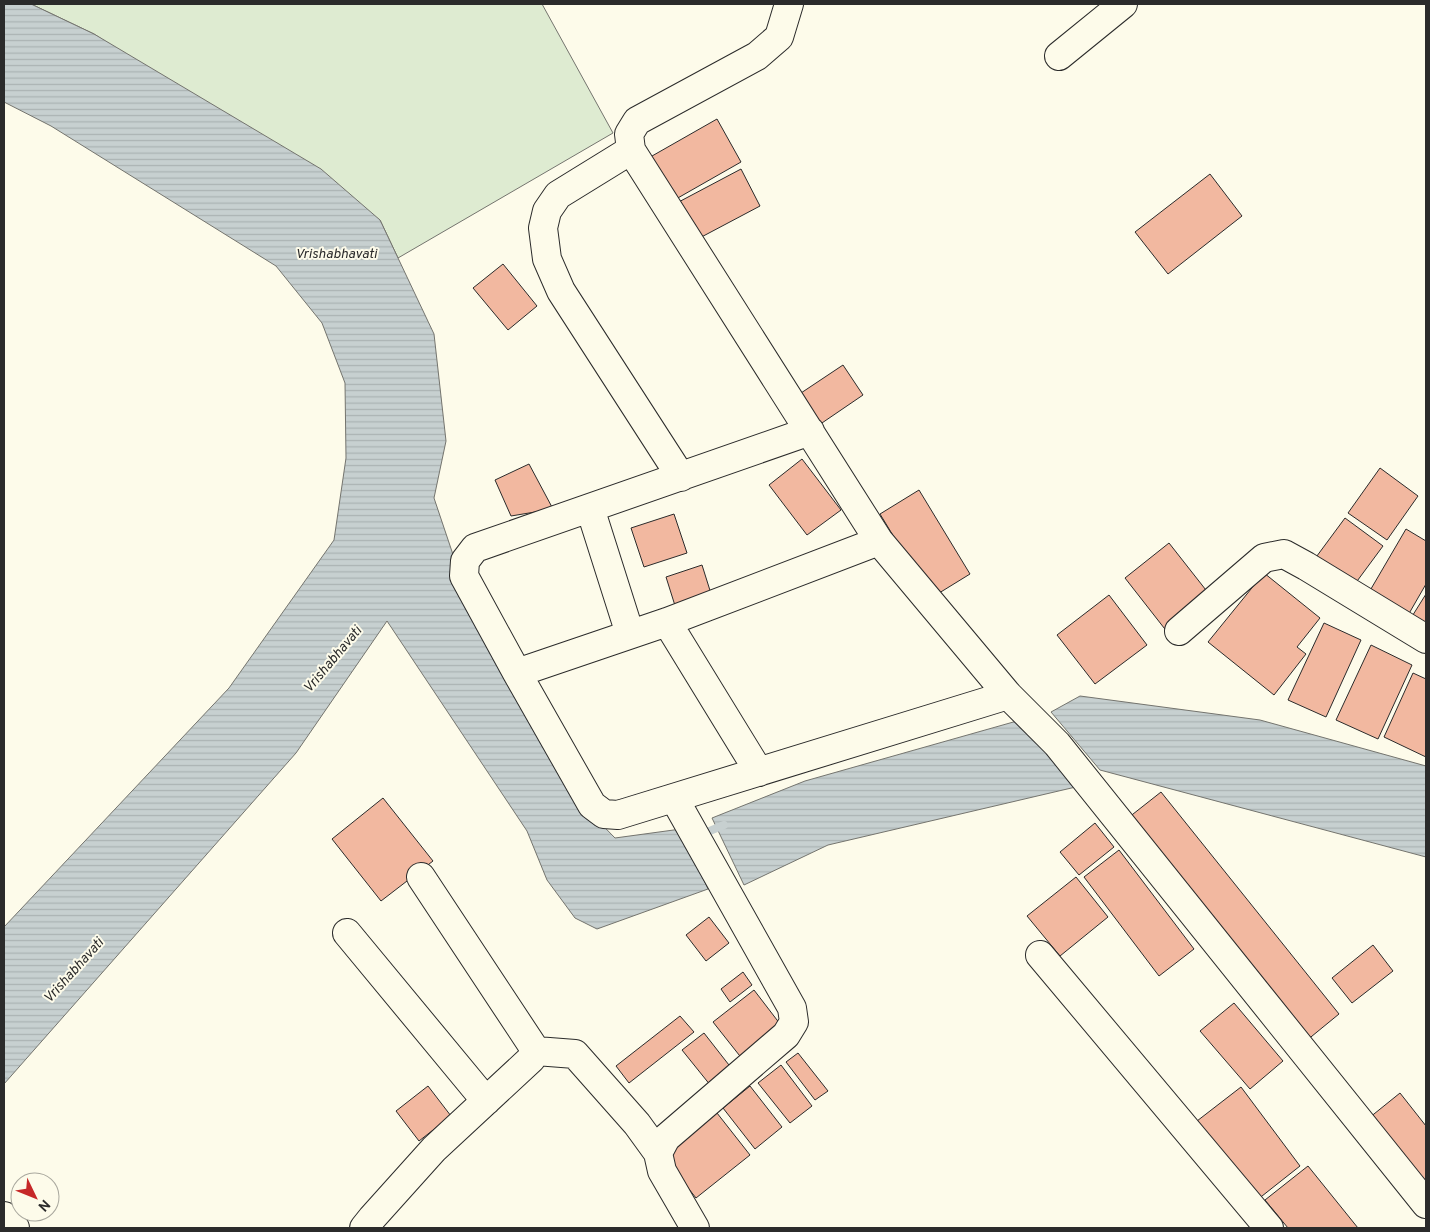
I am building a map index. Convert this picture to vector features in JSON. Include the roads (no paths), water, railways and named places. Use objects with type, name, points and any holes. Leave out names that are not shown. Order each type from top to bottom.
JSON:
[{"type":"street","points":[[789,4],[779,37],[757,56],[637,121],[630,134],[631,150],[879,541],[1008,695],[1057,744],[1082,774],[1426,1204]]},
{"type":"street","points":[[1059,56],[1123,4]]},
{"type":"street","points":[[631,150],[558,195],[547,211],[543,228],[547,259],[560,292],[680,477]]},
{"type":"street","points":[[810,431],[475,548],[465,561],[464,576],[592,805],[604,814],[618,815],[681,809],[759,772],[1008,695]]},
{"type":"street","points":[[590,508],[630,634]]},
{"type":"street","points":[[517,673],[667,622],[879,541]]},
{"type":"street","points":[[1179,630],[1264,558],[1284,554],[1426,640]]},
{"type":"street","points":[[667,622],[759,772]]},
{"type":"street","points":[[658,1153],[666,1138],[786,1035],[794,1022],[792,1008],[681,809]]},
{"type":"street","points":[[421,877],[536,1050]]},
{"type":"street","points":[[347,933],[486,1101]]},
{"type":"street","points":[[1040,955],[1269,1228]]},
{"type":"street","points":[[536,1050],[575,1054],[637,1124],[658,1153],[662,1171],[695,1228]]},
{"type":"street","points":[[364,1228],[434,1149],[532,1059],[536,1050]]},
{"type":"street","points":[[4,1216],[15,1228]]},
{"type":"water","name":"Vrishabhavati","points":[[4,4],[31,4],[94,34],[321,169],[380,220],[434,334],[446,441],[434,498],[474,617],[576,798],[615,838],[681,829],[708,889],[597,929],[575,918],[547,880],[527,831],[387,621],[296,753],[4,1084],[4,927],[229,688],[334,540],[346,458],[345,383],[322,323],[276,266],[51,126],[4,102]]},
{"type":"water","points":[[1080,696],[1260,720],[1426,766],[1426,857],[1100,770],[1051,712]]},
{"type":"water","points":[[1024,719],[1080,786],[828,845],[744,885],[712,818],[805,781]]},
{"type":"waterway","points":[[700,835],[724,825]]}]
